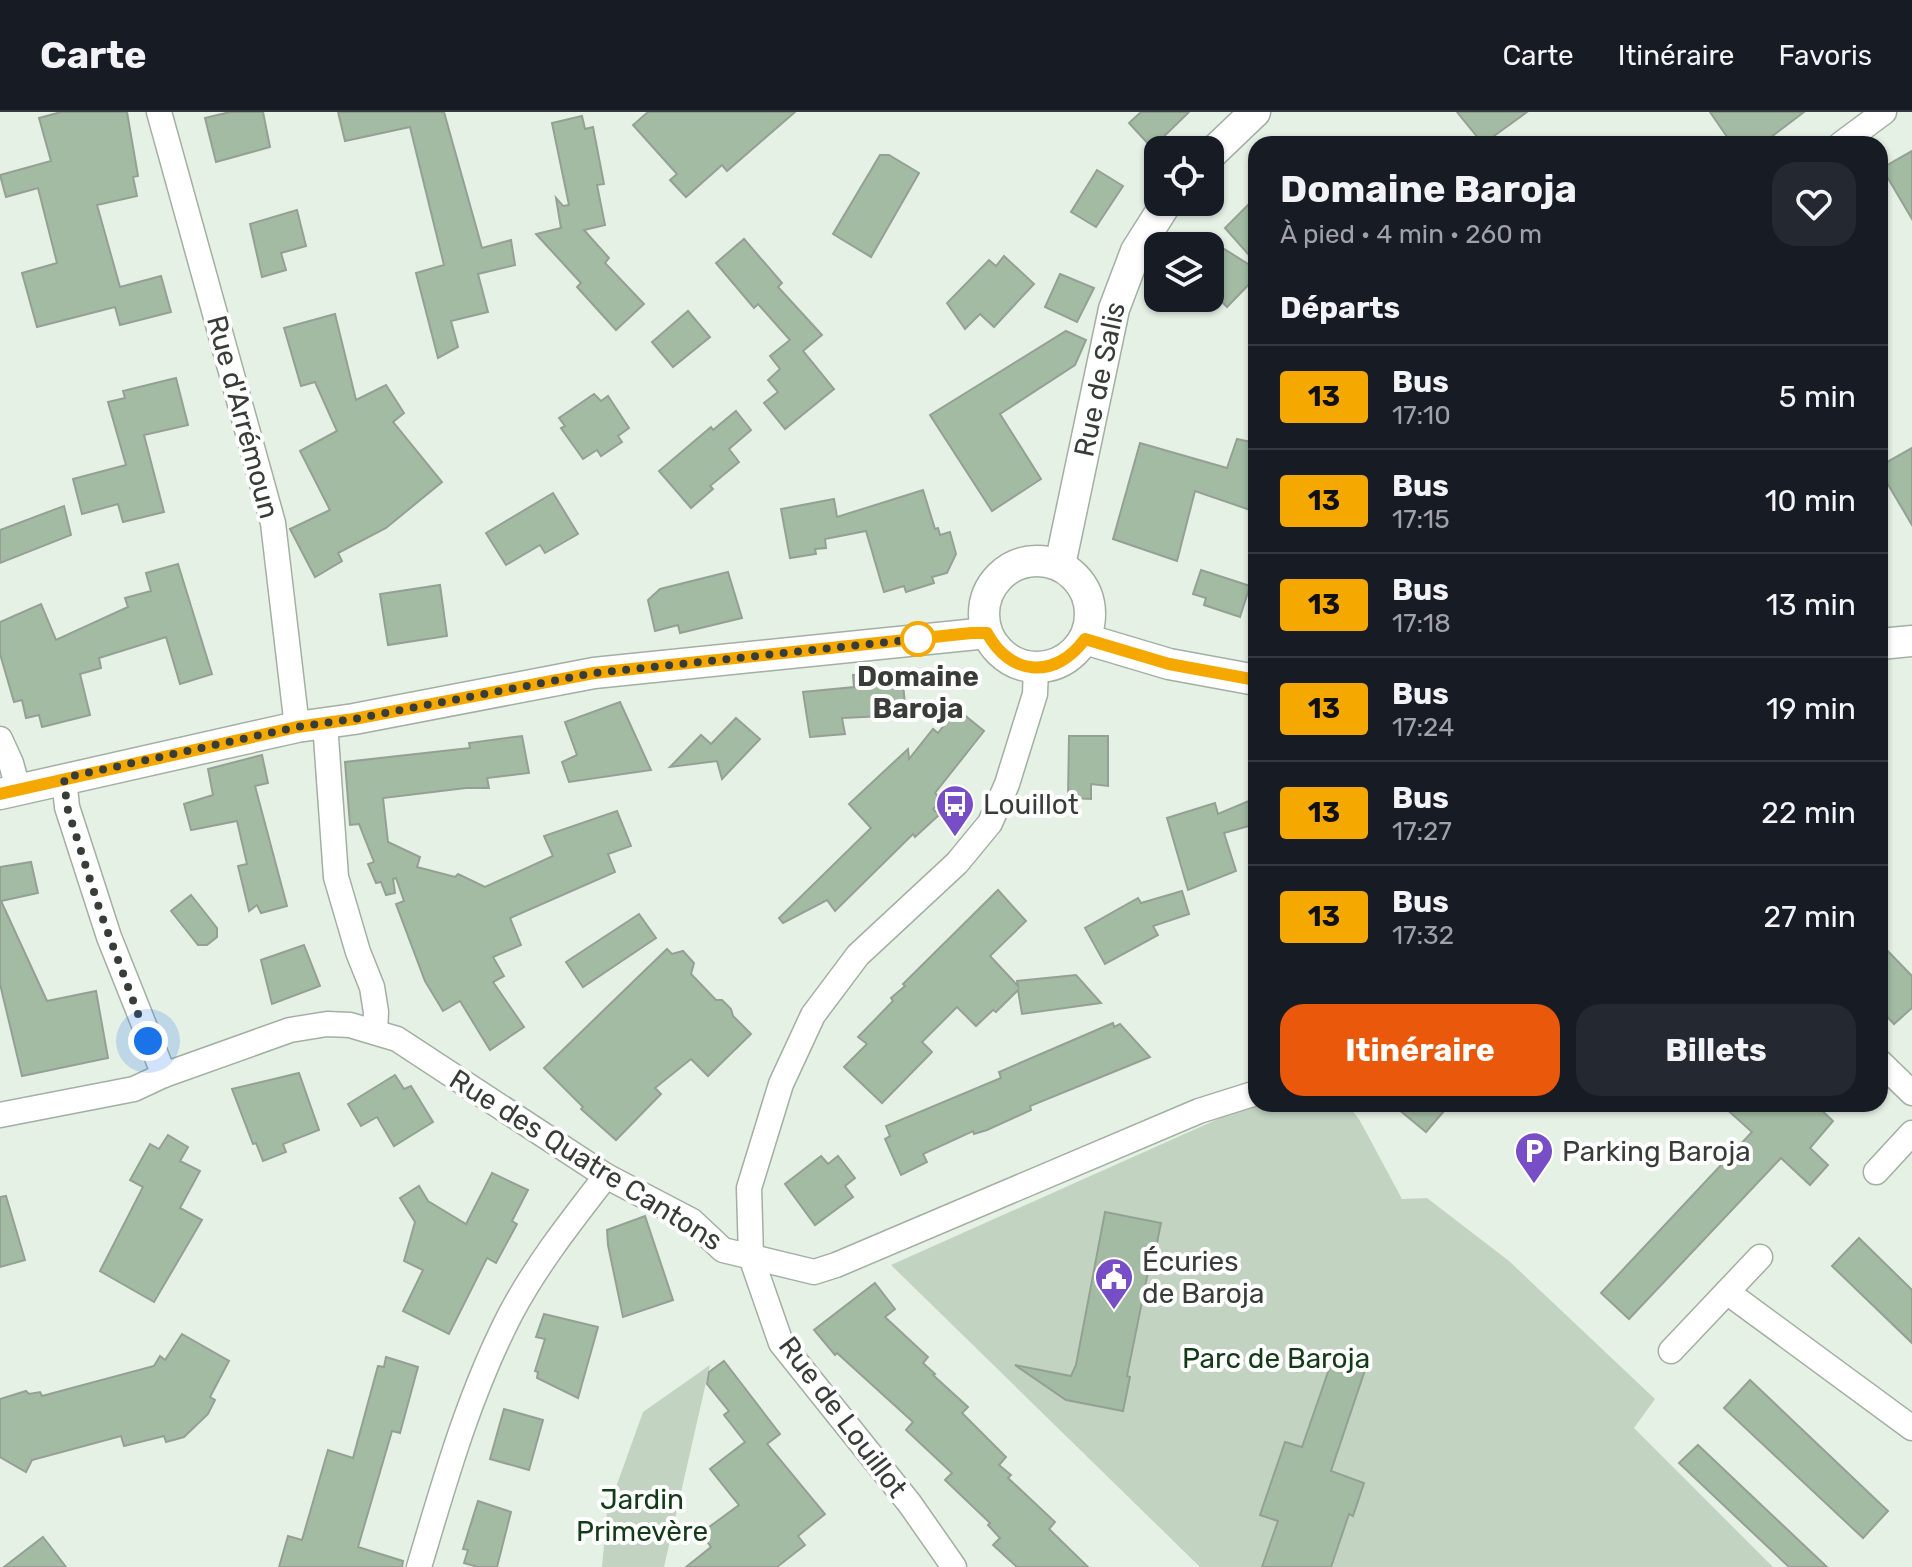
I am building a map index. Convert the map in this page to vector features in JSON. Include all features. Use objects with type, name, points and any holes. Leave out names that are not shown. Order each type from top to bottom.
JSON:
[{"type":"street","name":"Rue d'Arrémoun","points":[[159,112],[273,523],[336,877],[358,952],[372,987],[377,1021],[375,1031]]},
{"type":"street","points":[[1224,142],[1255,112]]},
{"type":"street","points":[[1852,136],[1884,112]]},
{"type":"street","name":"Rue de Salis","points":[[1060,565],[1114,309],[1136,251],[1158,216]]},
{"type":"street","points":[[1043,560],[1060,565],[1074,575],[1085,589],[1091,622],[1085,639],[1065,660],[1036,668],[1020,665],[994,647],[987,633],[983,615],[986,597],[995,581],[1008,569],[1025,562],[1043,560]]},
{"type":"street","points":[[0,739],[11,763],[9,792],[311,725],[594,673],[987,633]]},
{"type":"street","points":[[1085,639],[1169,664],[1248,679]]},
{"type":"street","points":[[1888,643],[1912,641]]},
{"type":"street","name":"Rue de Louillot","points":[[954,1567],[910,1504],[781,1343],[751,1257],[749,1188],[781,1084],[813,1015],[858,955],[957,863],[990,823],[1007,784],[1035,694],[1036,668]]},
{"type":"street","points":[[64,778],[67,807],[109,937],[164,1075]]},
{"type":"street","name":"Rue des Quatre Cantons","points":[[0,1115],[134,1089],[164,1075],[290,1030],[327,1024],[350,1025],[397,1039],[606,1176],[692,1221],[723,1250],[814,1272],[1199,1111],[1248,1096]]},
{"type":"street","points":[[1888,1070],[1912,1093]]},
{"type":"street","points":[[1876,1172],[1912,1133]]},
{"type":"street","points":[[419,1567],[465,1415],[511,1312],[556,1240],[606,1176]]},
{"type":"street","points":[[1671,1351],[1760,1257]]},
{"type":"street","points":[[1727,1292],[1912,1428]]},
{"type":"green space","name":"Parc de Baroja","points":[[1248,1106],[1248,1112],[1353,1112],[1402,1199],[1427,1198],[1509,1261],[1655,1399],[1634,1428],[1773,1567],[1200,1567],[891,1265]]},
{"type":"green space","name":"Jardin Primevère","points":[[710,1365],[664,1567],[602,1567],[607,1512],[643,1412]]},
{"type":"building","points":[[61,112],[127,112],[138,176],[133,177],[137,196],[97,205],[120,287],[161,276],[171,312],[120,325],[115,307],[37,327],[22,273],[57,263],[38,188],[6,197],[0,175],[51,161],[39,118]]},
{"type":"building","points":[[230,112],[263,112],[270,147],[216,162],[205,118]]},
{"type":"building","points":[[338,112],[444,112],[482,248],[511,240],[515,265],[478,274],[488,312],[451,321],[458,347],[438,358],[416,273],[444,265],[410,127],[345,141]]},
{"type":"building","points":[[648,112],[795,112],[727,171],[722,165],[686,197],[670,180],[677,174],[633,125]]},
{"type":"building","points":[[1141,112],[1189,112],[1164,136],[1144,136],[1144,139],[1129,123]]},
{"type":"building","points":[[1457,112],[1527,112],[1494,136],[1476,136]]},
{"type":"building","points":[[1710,112],[1804,112],[1772,136],[1726,136]]},
{"type":"building","points":[[582,116],[585,129],[593,127],[604,184],[597,185],[605,225],[584,230],[609,258],[605,263],[644,304],[616,330],[577,287],[581,283],[536,234],[561,228],[556,198],[563,206],[569,205],[552,123]]},
{"type":"building","points":[[1912,151],[1912,219],[1888,178],[1888,165]]},
{"type":"building","points":[[880,155],[889,155],[919,173],[871,257],[833,234]]},
{"type":"building","points":[[1097,170],[1123,186],[1096,227],[1071,212]]},
{"type":"building","points":[[1248,205],[1248,254],[1225,228]]},
{"type":"building","points":[[297,210],[306,246],[281,253],[286,270],[262,277],[250,224]]},
{"type":"building","points":[[744,239],[782,283],[778,287],[822,335],[803,351],[834,389],[785,429],[764,403],[778,392],[768,380],[780,369],[770,356],[790,340],[758,304],[754,308],[716,263]]},
{"type":"building","points":[[1224,249],[1248,264],[1248,285],[1227,307],[1224,304]]},
{"type":"building","points":[[1004,256],[1034,284],[994,327],[980,314],[965,329],[947,303],[989,260],[996,266]]},
{"type":"building","points":[[1060,274],[1094,288],[1077,322],[1045,307]]},
{"type":"building","points":[[688,311],[710,337],[673,367],[652,342]]},
{"type":"building","points":[[335,314],[356,400],[386,385],[404,413],[393,422],[442,482],[386,528],[338,553],[342,561],[315,577],[290,529],[330,510],[300,451],[337,431],[315,382],[301,386],[284,328]]},
{"type":"building","points":[[1066,331],[1086,340],[1075,365],[1000,414],[1041,479],[992,511],[930,415]]},
{"type":"building","points":[[176,378],[188,425],[144,435],[164,512],[123,522],[118,504],[82,514],[73,479],[126,465],[108,402],[125,398],[123,391]]},
{"type":"building","points":[[594,394],[601,401],[608,396],[629,428],[618,436],[622,442],[601,456],[597,450],[583,459],[561,428],[565,426],[559,418]]},
{"type":"building","points":[[736,411],[751,430],[729,449],[739,462],[710,486],[713,489],[691,508],[659,471],[711,427],[713,430]]},
{"type":"building","points":[[1237,439],[1248,441],[1248,509],[1195,491],[1177,561],[1113,539],[1140,443],[1227,468]]},
{"type":"building","points":[[1912,448],[1912,525],[1888,484],[1888,462]]},
{"type":"building","points":[[923,490],[935,529],[938,528],[940,535],[950,532],[956,554],[947,573],[932,577],[934,583],[906,592],[904,586],[884,592],[866,531],[825,539],[826,548],[815,549],[816,554],[790,558],[781,509],[834,499],[837,517]]},
{"type":"building","points":[[553,493],[578,534],[545,553],[540,545],[506,565],[486,533]]},
{"type":"building","points":[[64,506],[71,535],[0,563],[0,530]]},
{"type":"building","points":[[178,564],[212,674],[180,684],[166,637],[99,658],[101,668],[80,674],[90,715],[42,727],[39,715],[26,718],[22,700],[14,702],[0,654],[0,622],[41,604],[56,640],[128,607],[125,598],[151,591],[146,573]]},
{"type":"building","points":[[1201,570],[1248,585],[1240,617],[1204,605],[1206,598],[1193,594]]},
{"type":"building","points":[[728,572],[742,618],[680,633],[678,625],[655,631],[648,600],[660,589]]},
{"type":"building","points":[[440,585],[447,636],[388,645],[380,594]]},
{"type":"building","points":[[902,673],[906,715],[842,718],[845,734],[810,737],[803,692],[854,687],[853,675]]},
{"type":"building","points":[[620,702],[651,770],[569,782],[562,762],[577,755],[565,722]]},
{"type":"building","points":[[957,709],[984,731],[935,793],[942,801],[933,809],[939,815],[915,837],[913,834],[835,911],[827,900],[783,923],[779,918],[871,828],[849,804],[908,749],[909,759],[933,729],[938,733]]},
{"type":"building","points":[[736,718],[760,739],[722,779],[717,761],[670,767],[701,735],[711,744]]},
{"type":"building","points":[[522,736],[529,773],[487,778],[489,788],[383,798],[388,842],[420,857],[417,867],[455,877],[458,874],[485,887],[553,856],[544,836],[617,811],[631,846],[608,854],[615,872],[510,918],[521,945],[493,957],[504,976],[493,982],[524,1027],[490,1050],[460,1001],[443,1011],[425,981],[396,904],[404,901],[396,878],[393,879],[395,893],[386,895],[381,882],[376,883],[368,864],[374,862],[359,824],[350,825],[345,762],[470,748],[469,743]]},
{"type":"building","points":[[1069,736],[1108,736],[1108,786],[1091,784],[1091,799],[1068,798]]},
{"type":"building","points":[[262,755],[268,783],[255,786],[287,906],[261,913],[257,905],[249,911],[238,866],[247,864],[237,821],[191,830],[184,804],[213,795],[208,769]]},
{"type":"building","points":[[1248,801],[1248,826],[1224,833],[1236,871],[1188,890],[1167,818],[1215,803],[1218,814]]},
{"type":"building","points":[[31,862],[38,893],[1,901],[47,1001],[96,991],[108,1058],[22,1076],[0,984],[0,867]]},
{"type":"building","points":[[998,890],[1026,921],[990,956],[1018,986],[1017,981],[1076,975],[1101,1003],[1022,1014],[1018,990],[976,1026],[957,1007],[922,1042],[932,1052],[882,1103],[844,1067],[867,1044],[858,1037],[893,1001],[891,998],[905,986],[903,984]]},
{"type":"building","points":[[1182,891],[1189,914],[1153,926],[1158,935],[1105,964],[1085,928],[1138,898],[1141,903]]},
{"type":"building","points":[[191,895],[217,928],[217,937],[207,945],[198,945],[171,911]]},
{"type":"building","points":[[639,914],[656,938],[583,987],[566,962]]},
{"type":"building","points":[[304,945],[320,986],[272,1004],[261,960]]},
{"type":"building","points":[[667,949],[672,954],[683,951],[694,963],[691,974],[716,1000],[722,1000],[731,1009],[733,1016],[751,1034],[708,1076],[691,1059],[655,1088],[661,1094],[616,1140],[581,1109],[583,1107],[544,1068]]},
{"type":"building","points":[[1888,951],[1912,976],[1912,1008],[1894,1024],[1888,1018]]},
{"type":"building","points":[[1113,1023],[1114,1027],[1120,1024],[1150,1057],[1030,1106],[1031,1110],[987,1130],[974,1134],[973,1131],[923,1154],[927,1162],[901,1175],[885,1139],[890,1136],[886,1126],[1001,1078],[999,1072]]},
{"type":"building","points":[[299,1073],[319,1130],[283,1144],[286,1152],[263,1161],[256,1143],[253,1144],[232,1089]]},
{"type":"building","points":[[395,1075],[404,1089],[411,1086],[433,1122],[394,1146],[377,1117],[361,1126],[348,1104]]},
{"type":"building","points":[[1402,1112],[1443,1112],[1426,1132]]},
{"type":"building","points":[[1730,1112],[1823,1112],[1833,1121],[1810,1148],[1828,1165],[1810,1185],[1781,1158],[1629,1319],[1601,1293],[1752,1132]]},
{"type":"building","points":[[168,1135],[188,1147],[180,1161],[200,1171],[180,1208],[202,1220],[154,1302],[100,1271],[143,1187],[130,1180],[150,1144],[159,1149]]},
{"type":"building","points":[[821,1156],[828,1164],[838,1156],[855,1178],[845,1186],[853,1197],[815,1225],[785,1184]]},
{"type":"building","points":[[492,1173],[528,1190],[512,1221],[517,1224],[496,1263],[487,1258],[449,1334],[403,1311],[423,1270],[404,1261],[415,1222],[400,1198],[419,1186],[428,1201],[466,1224]]},
{"type":"building","points":[[6,1196],[25,1260],[0,1267],[0,1197]]},
{"type":"building","name":"Écuries de Baroja","points":[[1105,1212],[1161,1223],[1154,1257],[1151,1257],[1123,1411],[1066,1400],[1015,1365],[1071,1376],[1076,1365]]},
{"type":"building","points":[[645,1216],[673,1300],[623,1317],[607,1230]]},
{"type":"building","points":[[1859,1238],[1912,1290],[1912,1343],[1832,1266]]},
{"type":"building","points":[[875,1283],[895,1309],[885,1317],[928,1357],[923,1363],[968,1407],[962,1413],[1006,1457],[999,1465],[1011,1475],[1008,1478],[1055,1522],[1049,1529],[1088,1567],[1017,1567],[993,1545],[1000,1538],[988,1525],[990,1523],[945,1480],[952,1473],[906,1430],[913,1422],[837,1353],[835,1355],[814,1330]]},
{"type":"building","points":[[544,1314],[598,1327],[578,1398],[537,1378],[538,1372],[535,1371],[545,1339],[536,1337]]},
{"type":"building","points":[[182,1334],[229,1361],[210,1397],[215,1400],[208,1414],[184,1437],[166,1442],[164,1436],[124,1446],[121,1436],[32,1460],[26,1472],[0,1457],[0,1399],[26,1391],[29,1394],[40,1392],[42,1396],[154,1366],[160,1356],[165,1360]]},
{"type":"building","points":[[1335,1352],[1367,1364],[1331,1471],[1364,1483],[1353,1516],[1349,1514],[1331,1567],[1262,1567],[1278,1521],[1260,1515],[1285,1442],[1302,1447]]},
{"type":"building","points":[[386,1357],[418,1367],[400,1433],[392,1431],[358,1547],[403,1561],[402,1567],[279,1567],[288,1536],[302,1540],[328,1450],[353,1458],[378,1366],[384,1367]]},
{"type":"building","points":[[724,1361],[780,1434],[767,1444],[825,1514],[798,1536],[805,1545],[777,1567],[686,1567],[711,1547],[701,1533],[739,1505],[710,1469],[745,1442],[724,1415],[729,1411],[707,1384],[709,1372]]},
{"type":"building","points":[[1750,1380],[1888,1511],[1863,1538],[1724,1408]]},
{"type":"building","points":[[504,1409],[543,1420],[529,1470],[490,1459]]},
{"type":"building","points":[[1698,1445],[1827,1567],[1789,1567],[1679,1463]]},
{"type":"building","points":[[478,1501],[511,1512],[497,1567],[464,1563],[468,1550],[463,1549]]},
{"type":"building","points":[[43,1537],[66,1567],[4,1567]]},
{"type":"bus line","name":"13","points":[[0,794],[297,727],[594,673],[971,633],[987,633],[994,647],[1006,658],[1036,668],[1065,660],[1085,639],[1169,664],[1248,679]]},
{"type":"place","name":"Domaine Baroja","points":[[918,639]]},
{"type":"place","name":"Louillot","points":[[955,838]]},
{"type":"place","name":"Parking Baroja","points":[[1534,1185]]},
{"type":"place","name":"Écuries de Baroja","points":[[1114,1311]]},
{"type":"route","points":[[148,1041],[100,911],[67,807],[64,778],[297,727],[594,673],[928,638],[918,639]]}]
